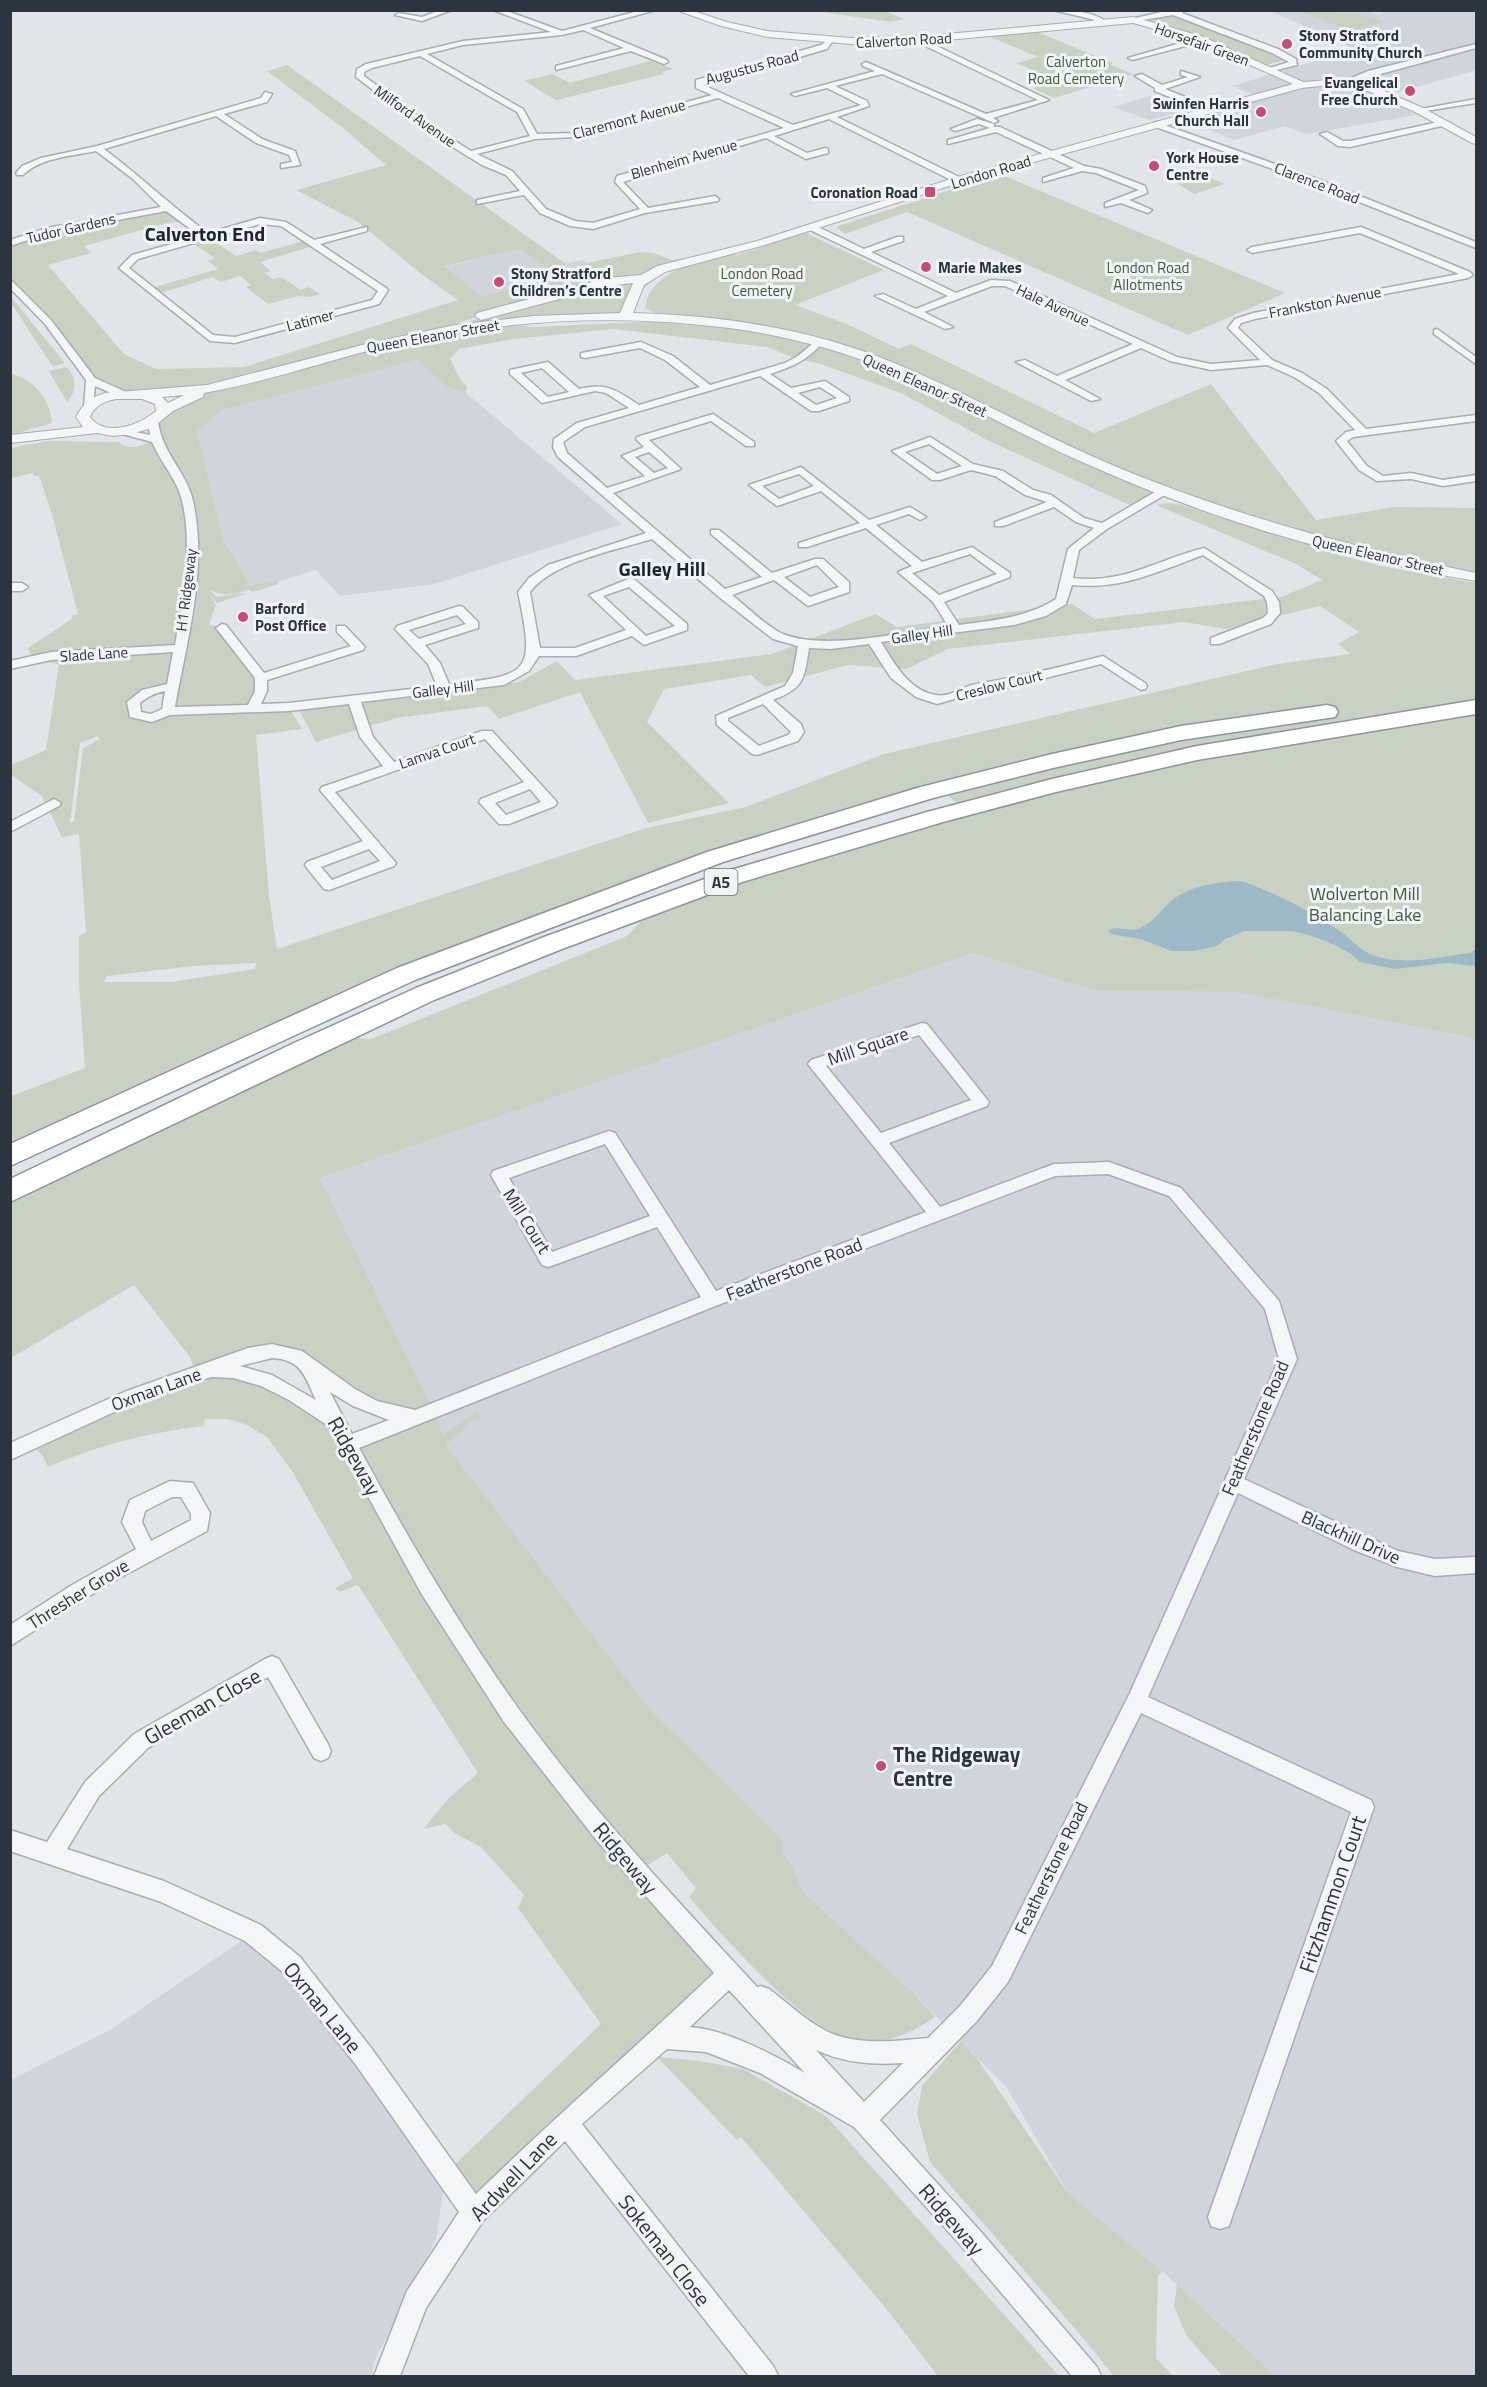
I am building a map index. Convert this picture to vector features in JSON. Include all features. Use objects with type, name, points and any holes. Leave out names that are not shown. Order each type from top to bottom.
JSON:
[{"type":"highway","name":"A5","points":[[10,1156],[406,974],[715,857],[925,793],[1052,761],[1181,733],[1476,690]]},
{"type":"highway","name":"A5","points":[[10,1192],[303,1050],[425,994],[553,943],[733,877],[935,817],[1074,781],[1197,753],[1476,707]]},
{"type":"street","points":[[399,15],[422,19],[449,10]]},
{"type":"street","points":[[496,10],[562,33]]},
{"type":"street","points":[[610,10],[628,17]]},
{"type":"street","name":"Milford Avenue","points":[[653,10],[562,33],[463,43],[369,66],[360,71],[360,77],[428,128],[469,154],[508,173],[543,211],[581,226],[592,226],[644,212],[715,199]]},
{"type":"street","name":"Calverton Road","points":[[680,10],[723,26],[759,34],[859,44],[1131,20]]},
{"type":"street","points":[[1056,10],[1092,17],[1103,22]]},
{"type":"street","points":[[1131,20],[1183,10]]},
{"type":"street","name":"Horsefair Green","points":[[1173,12],[1293,60],[1293,65],[1272,70]]},
{"type":"street","name":"Horsefair Green","points":[[1131,20],[1198,40],[1272,70],[1302,85]]},
{"type":"street","points":[[584,28],[657,61]]},
{"type":"street","points":[[920,40],[1045,100],[986,117]]},
{"type":"street","points":[[1132,58],[1198,40]]},
{"type":"street","name":"Augustus Road","points":[[719,94],[699,86],[699,82],[824,47],[828,42]]},
{"type":"street","points":[[1351,80],[1476,46]]},
{"type":"street","points":[[559,68],[632,48]]},
{"type":"street","points":[[420,53],[520,111],[535,137]]},
{"type":"street","points":[[866,64],[1009,128],[1020,130]]},
{"type":"street","points":[[795,94],[884,71]]},
{"type":"street","points":[[1184,73],[1196,77],[1158,89],[1207,109]]},
{"type":"street","points":[[1138,76],[1162,88]]},
{"type":"street","points":[[1351,80],[1419,110],[1476,141]]},
{"type":"street","name":"London Road","points":[[469,324],[513,306],[607,282],[641,279],[661,269],[813,228],[958,180],[1207,109],[1302,85],[1351,80]]},
{"type":"street","name":"Blenheim Avenue","points":[[644,212],[644,207],[619,182],[620,178],[865,106],[864,103],[829,86]]},
{"type":"street","points":[[10,167],[22,171],[34,163],[98,148],[264,100],[268,94]]},
{"type":"street","points":[[719,94],[792,128]]},
{"type":"street","name":"Claremont Avenue","points":[[469,154],[535,137],[575,135],[719,94]]},
{"type":"street","points":[[1419,110],[1476,101]]},
{"type":"street","points":[[217,113],[260,141],[292,153],[297,164],[284,166]]},
{"type":"street","points":[[831,117],[958,180]]},
{"type":"street","points":[[955,129],[980,121],[1082,168],[1098,171],[1142,188],[1143,191],[1107,205]]},
{"type":"street","points":[[1324,134],[1341,144],[1350,144],[1443,123]]},
{"type":"street","name":"Clarence Road","points":[[1156,124],[1309,179],[1476,246]]},
{"type":"street","points":[[951,142],[997,129]]},
{"type":"street","points":[[767,135],[806,156]]},
{"type":"street","points":[[98,148],[136,177],[168,208],[206,236]]},
{"type":"street","points":[[790,161],[825,151]]},
{"type":"street","points":[[1046,180],[1082,168]]},
{"type":"street","points":[[480,202],[526,192]]},
{"type":"street","points":[[1121,200],[1148,210]]},
{"type":"street","name":"Tudor Gardens","points":[[10,243],[46,231],[168,208]]},
{"type":"street","name":"Latimer","points":[[260,221],[283,224],[315,243],[383,290],[376,302],[235,340],[210,338],[124,268],[135,257],[260,221]]},
{"type":"street","points":[[813,228],[955,296]]},
{"type":"street","points":[[315,243],[364,229]]},
{"type":"street","points":[[1252,250],[1361,230],[1472,276]]},
{"type":"street","points":[[863,252],[900,239]]},
{"type":"street","name":"London Road","points":[[631,317],[650,286],[664,274],[681,265]]},
{"type":"street","name":"Frankston Avenue","points":[[1268,362],[1233,328],[1238,321],[1317,303],[1472,276]]},
{"type":"street","points":[[631,317],[632,296],[641,279]]},
{"type":"street","points":[[10,282],[48,322],[90,380],[122,394]]},
{"type":"street","name":"Hale Avenue","points":[[916,312],[991,283],[1007,283],[1174,359],[1211,368],[1268,362]]},
{"type":"street","points":[[880,296],[948,327]]},
{"type":"street","name":"Queen Eleanor Street","points":[[122,394],[146,395],[212,388],[351,351],[469,324],[631,317],[728,324],[818,342],[886,365],[1046,441],[1205,507],[1322,544],[1476,577]]},
{"type":"street","points":[[1437,332],[1476,361]]},
{"type":"street","name":"Galley Hill","points":[[818,342],[802,358],[789,365],[581,425],[558,441],[562,455],[723,594],[777,636],[804,644],[831,645],[1014,621],[1042,613],[1062,601],[1074,549],[1103,527],[1164,491]]},
{"type":"street","points":[[585,355],[641,345],[669,358],[710,389]]},
{"type":"street","points":[[1057,380],[1140,345]]},
{"type":"street","points":[[1021,362],[1095,399]]},
{"type":"street","points":[[1268,362],[1298,375],[1323,391],[1364,432]]},
{"type":"street","points":[[576,392],[544,364],[514,372],[546,401],[595,388],[609,390],[638,409]]},
{"type":"street","points":[[762,373],[790,392]]},
{"type":"street","points":[[90,380],[86,423],[99,429]]},
{"type":"street","name":"Queen Eleanor Street","points":[[163,411],[212,388]]},
{"type":"street","points":[[27,436],[86,410],[106,397],[122,394]]},
{"type":"street","points":[[116,431],[132,429],[153,422],[163,411],[160,402],[146,395]]},
{"type":"street","points":[[606,492],[676,469],[641,439],[713,417],[750,444]]},
{"type":"street","points":[[1476,418],[1350,434],[1341,441],[1363,468],[1381,478],[1411,476],[1443,483],[1476,478]]},
{"type":"street","name":"H1 Ridgeway","points":[[153,422],[156,440],[170,462],[185,495],[192,540],[187,598],[168,711]]},
{"type":"street","points":[[10,440],[27,436],[99,429],[156,440]]},
{"type":"street","points":[[970,467],[936,478],[897,451],[930,440],[970,467],[999,473],[1029,493],[1047,497],[1080,519],[1103,527]]},
{"type":"street","points":[[650,448],[627,456],[653,477]]},
{"type":"street","points":[[823,488],[777,503],[754,485],[801,470],[920,566]]},
{"type":"street","points":[[898,502],[920,517]]},
{"type":"street","points":[[999,524],[1055,503]]},
{"type":"street","points":[[803,545],[910,510]]},
{"type":"street","points":[[715,531],[773,577],[808,603],[845,589],[845,584],[819,561],[773,577],[723,594]]},
{"type":"street","points":[[633,632],[576,652],[535,652],[524,592],[533,580],[552,567],[656,534]]},
{"type":"street","points":[[937,600],[1006,575],[972,550],[904,572],[937,600],[956,629]]},
{"type":"street","points":[[1068,581],[1095,584],[1120,581],[1204,551],[1268,594],[1273,602],[1274,613],[1267,621],[1215,641]]},
{"type":"street","points":[[631,582],[682,627],[644,641],[633,632],[595,595],[631,582]]},
{"type":"street","points":[[416,644],[474,625],[459,610],[401,629],[416,644],[437,665],[442,674],[444,689]]},
{"type":"street","points":[[222,628],[261,678],[261,691],[252,709]]},
{"type":"street","points":[[261,678],[359,647],[341,629]]},
{"type":"street","name":"Creslow Court","points":[[874,641],[896,675],[920,694],[937,700],[976,688],[998,686],[1103,660],[1141,686]]},
{"type":"street","points":[[764,699],[798,732],[793,738],[757,751],[722,722],[722,716],[794,685],[800,672],[804,644]]},
{"type":"street","name":"Slade Lane","points":[[10,665],[51,656],[179,648]]},
{"type":"street","name":"Galley Hill","points":[[172,687],[158,688],[144,693],[133,702],[135,714],[152,718],[168,711],[252,709],[354,700],[500,682],[517,674],[530,663],[535,652]]},
{"type":"street","points":[[354,700],[360,728],[367,742],[392,766],[327,790],[389,863],[329,886],[312,865],[371,843]]},
{"type":"street","name":"Lamva Court","points":[[392,766],[487,734],[532,784]]},
{"type":"street","points":[[10,828],[54,803]]},
{"type":"street","name":"Mill Square","points":[[877,1141],[981,1102],[922,1028],[816,1064],[877,1141],[937,1214]]},
{"type":"street","name":"Mill Court","points":[[661,1219],[548,1260],[499,1175],[609,1137],[661,1219],[712,1300]]},
{"type":"street","name":"Featherstone Road","points":[[348,1444],[712,1300],[1054,1170],[1109,1168],[1174,1192],[1273,1306],[1288,1359],[1136,1701],[1000,1974],[968,2014],[864,2119]]},
{"type":"street","points":[[211,1370],[251,1354],[280,1350],[300,1358],[345,1394],[362,1404],[397,1415],[415,1417]]},
{"type":"street","name":"Ridgeway","points":[[307,1364],[334,1422],[452,1627],[512,1717],[627,1862],[864,2119],[1088,2376]]},
{"type":"street","name":"Oxman Lane","points":[[10,1452],[130,1397],[211,1370],[233,1371],[266,1380],[295,1395],[334,1422]]},
{"type":"street","name":"Blackhill Drive","points":[[1233,1482],[1391,1559],[1431,1568],[1462,1568],[1476,1565]]},
{"type":"street","name":"Thresher Grove","points":[[10,1637],[45,1610],[147,1552]]},
{"type":"street","name":"Gleeman Close","points":[[52,1854],[92,1789],[141,1741],[272,1665],[321,1752]]},
{"type":"street","name":"Fitzhammon Court","points":[[1136,1701],[1363,1807],[1220,2217]]},
{"type":"street","name":"Oxman Lane","points":[[10,1840],[164,1892],[253,1933],[292,1965],[364,2057],[474,2212]]},
{"type":"street","points":[[729,1974],[819,2040],[840,2047],[878,2054],[934,2049]]},
{"type":"street","name":"Ardwell Lane","points":[[387,2376],[416,2300],[474,2212],[566,2123],[663,2037],[729,1974]]},
{"type":"street","points":[[663,2037],[706,2040],[767,2064],[864,2119]]},
{"type":"street","name":"Sokeman Close","points":[[566,2123],[765,2376]]},
{"type":"shaded area","points":[[1363,10],[1379,14],[1390,10],[1476,11],[1476,70],[1381,97],[1417,115],[1306,134],[1285,126],[1234,140],[1171,114],[1149,120],[1113,107],[1150,96],[1201,117],[1262,99],[1232,86],[1355,49],[1271,11]]},
{"type":"shaded area","name":"Stony Stratford Children’s Centre","points":[[520,249],[546,268],[583,260],[593,267],[481,296],[443,267]]},
{"type":"shaded area","points":[[417,360],[447,387],[466,393],[622,524],[435,584],[340,596],[316,570],[223,598],[250,583],[224,542],[197,432],[222,410]]},
{"type":"shaded area","points":[[973,953],[1096,991],[1236,992],[1464,1036],[1476,1041],[1476,2376],[1276,2376],[1162,2271],[1068,2193],[1007,2088],[913,1993],[804,1893],[792,1866],[782,1852],[782,1840],[650,1709],[446,1445],[434,1411],[320,1178]]},
{"type":"shaded area","points":[[253,1933],[446,2173],[436,2239],[374,2362],[372,2376],[11,2376],[11,2080],[110,2030]]},
{"type":"green space","points":[[816,11],[885,11],[904,19],[891,22]]},
{"type":"green space","points":[[1298,11],[1356,14],[1386,22],[1351,31]]},
{"type":"green space","points":[[1171,14],[1287,59],[1268,65],[1217,44],[1147,20],[1146,17]]},
{"type":"green space","name":"Calverton Road Cemetery","points":[[1035,31],[1113,63],[1111,65],[1133,74],[1054,98],[1033,88],[1058,81],[1016,63],[1038,57],[988,36]]},
{"type":"green space","points":[[650,61],[674,69],[662,72],[664,74],[556,100],[524,81],[552,74],[570,83]]},
{"type":"green space","points":[[287,65],[566,264],[546,268],[520,249],[444,266],[481,296],[592,268],[587,263],[640,252],[654,253],[672,260],[686,258],[678,261],[639,292],[645,279],[628,278],[591,284],[533,298],[434,331],[599,286],[633,282],[621,313],[504,324],[534,327],[686,320],[659,315],[645,308],[649,295],[666,276],[691,264],[730,253],[737,255],[806,233],[884,270],[795,305],[847,324],[899,349],[911,344],[1094,433],[1211,384],[1316,520],[1395,507],[1476,508],[1476,577],[1396,561],[1318,541],[1241,518],[1164,491],[1136,508],[989,441],[903,394],[818,363],[799,360],[767,347],[614,329],[513,339],[459,349],[450,359],[461,381],[467,386],[466,393],[447,387],[417,360],[222,410],[197,432],[224,542],[250,583],[243,587],[277,581],[279,584],[253,592],[249,589],[225,595],[209,590],[217,597],[248,593],[217,603],[210,595],[216,605],[209,624],[222,628],[261,678],[261,691],[253,709],[289,707],[302,729],[256,735],[269,896],[277,949],[646,828],[746,807],[884,754],[1277,664],[1350,654],[1338,644],[1359,632],[1320,606],[1226,629],[1184,622],[948,649],[906,669],[848,665],[765,687],[751,675],[664,689],[647,722],[729,803],[648,823],[580,692],[499,719],[487,706],[397,718],[316,742],[299,710],[519,682],[557,661],[575,680],[772,654],[875,614],[897,627],[1072,604],[1095,619],[1281,597],[1322,580],[1296,564],[1156,505],[1169,503],[1381,566],[1476,583],[1476,1041],[1464,1036],[1236,992],[1096,991],[973,953],[320,1178],[434,1411],[443,1435],[478,1411],[481,1418],[471,1421],[446,1445],[650,1709],[782,1840],[782,1852],[792,1866],[804,1893],[913,1993],[935,2017],[899,2036],[869,2042],[858,2042],[839,2036],[816,2023],[792,2004],[744,1958],[703,1913],[689,1897],[696,1888],[667,1853],[640,1870],[729,1974],[663,2037],[566,2123],[474,2212],[446,2173],[601,2024],[518,1908],[524,1895],[481,1847],[454,1833],[446,1824],[423,1829],[450,1797],[478,1773],[358,1585],[339,1592],[335,1588],[353,1578],[292,1471],[267,1437],[247,1425],[228,1419],[205,1419],[204,1426],[124,1440],[48,1467],[42,1455],[28,1442],[130,1397],[196,1374],[190,1357],[134,1285],[11,1358],[11,1192],[41,1175],[339,1033],[371,1039],[627,936],[639,924],[642,910],[733,877],[963,809],[941,789],[715,857],[406,974],[11,1156],[11,1096],[85,1068],[79,986],[79,936],[86,932],[79,834],[62,837],[42,796],[11,775],[11,765],[46,750],[59,664],[33,660],[28,648],[72,619],[72,615],[78,614],[53,518],[39,475],[34,476],[33,473],[11,478],[11,448],[48,441],[118,442],[127,447],[141,445],[156,440],[153,422],[163,411],[210,388],[146,395],[122,394],[91,380],[48,322],[11,282],[11,243],[47,234],[47,231],[168,208],[206,236],[177,222],[167,223],[84,246],[91,253],[48,265],[124,354],[156,369],[244,367],[458,300],[424,276],[358,222],[296,190],[386,165],[343,128],[267,71]],"holes":[[[158,688],[172,688],[168,711],[152,718],[135,714],[133,702],[144,693]],[[98,736],[100,739],[83,748],[74,822],[70,823],[80,743]],[[256,963],[255,969],[171,982],[104,982],[107,976],[194,966]],[[267,1350],[293,1355],[316,1369],[359,1403],[379,1410],[414,1417],[348,1444],[295,1395],[251,1375],[213,1369]]]},
{"type":"green space","points":[[1192,170],[1225,184],[1194,194],[1166,176]]},
{"type":"green space","name":"London Road Allotments","points":[[1000,174],[1285,293],[1188,335],[907,212],[845,234],[837,228]]},
{"type":"green space","points":[[209,238],[236,256],[256,250],[260,253],[304,241],[313,246],[260,262],[271,271],[264,273],[273,279],[281,277],[301,290],[309,287],[320,294],[310,297],[298,296],[268,304],[246,287],[251,285],[240,276],[221,282],[213,277],[161,293],[155,287],[218,269],[208,261],[215,258],[192,243]]},
{"type":"green space","points":[[11,297],[65,363],[53,366],[51,364],[11,303]]},
{"type":"green space","points":[[67,367],[72,375],[74,389],[67,402],[49,371]]},
{"type":"green space","points":[[11,374],[34,385],[48,406],[52,423],[11,435]]},
{"type":"green space","points":[[961,2041],[978,2060],[1068,2193],[1162,2271],[1158,2276],[1156,2358],[1173,2376],[1114,2376],[930,2162],[917,2114],[922,2086]]},
{"type":"green space","points":[[657,2057],[699,2061],[743,2069],[826,2116],[1059,2376],[938,2376],[884,2306],[741,2137],[737,2140]]},
{"type":"green space","points":[[1177,2285],[1276,2376],[1222,2376],[1186,2335],[1174,2306]]},
{"type":"water","points":[[1240,881],[1305,910],[1340,931],[1372,955],[1389,959],[1412,960],[1470,953],[1476,949],[1476,966],[1446,963],[1394,969],[1360,962],[1337,946],[1293,931],[1245,931],[1225,939],[1217,946],[1194,951],[1171,951],[1141,939],[1111,934],[1108,930],[1140,928],[1176,897],[1184,893],[1221,882]]},
{"type":"place","name":"Stony Stratford Community Church","points":[[1287,44]]},
{"type":"place","name":"Evangelical Free Church","points":[[1410,91]]},
{"type":"place","name":"Swinfen Harris Church Hall","points":[[1261,112]]},
{"type":"place","name":"York House Centre","points":[[1154,166]]},
{"type":"place","name":"Coronation Road","points":[[930,192]]},
{"type":"place","name":"Marie Makes","points":[[926,267]]},
{"type":"place","name":"Stony Stratford Children’s Centre","points":[[499,282]]},
{"type":"place","name":"Barford Post Office","points":[[243,617]]},
{"type":"place","name":"The Ridgeway Centre","points":[[881,1766]]},
{"type":"district","name":"Calverton End","points":[[205,233]]},
{"type":"district","name":"Galley Hill","points":[[662,568]]},
{"type":"park label","name":"London Road Cemetery","points":[[762,282]]},
{"type":"park label","name":"Wolverton Mill Balancing Lake","points":[[1365,903]]}]
